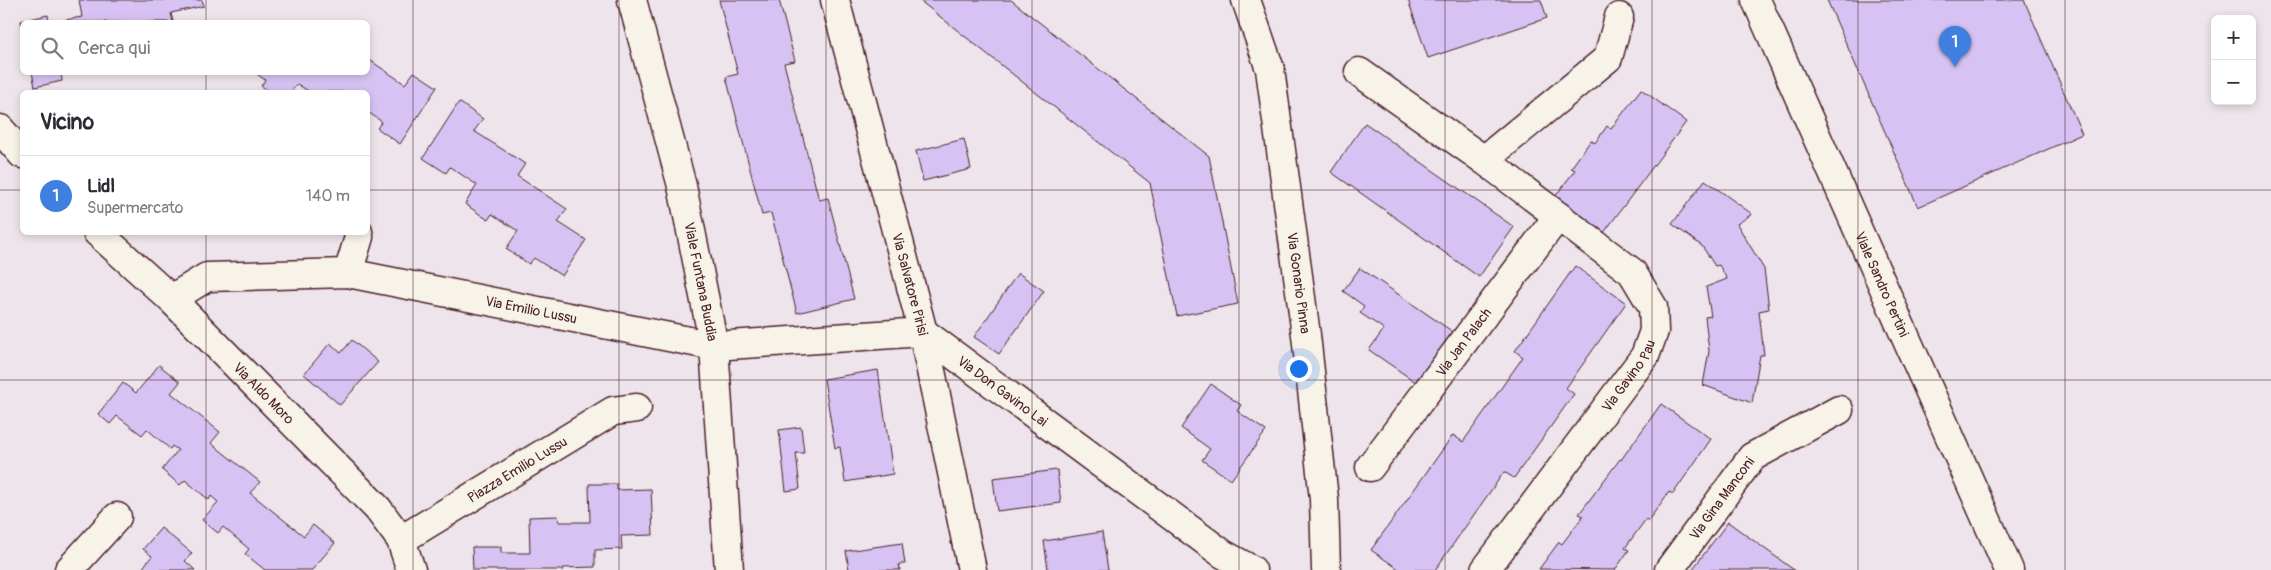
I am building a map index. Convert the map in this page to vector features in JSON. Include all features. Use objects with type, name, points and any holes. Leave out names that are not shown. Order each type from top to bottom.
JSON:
[{"type":"street","name":"Viale Funtana Buddia","points":[[632,0],[682,186],[714,346],[729,570]]},
{"type":"street","name":"Via Salvatore Pirisi","points":[[835,0],[923,332],[972,570]]},
{"type":"street","name":"Via Gonario Pinna","points":[[1246,0],[1270,68],[1306,335],[1324,499],[1326,570]]},
{"type":"street","name":"Viale Sandro Pertini","points":[[1756,0],[2009,570]]},
{"type":"street","points":[[1484,160],[1608,58],[1619,17]]},
{"type":"street","name":"Via Gavino Pau","points":[[1359,72],[1484,160],[1632,272],[1653,307],[1654,331],[1645,356],[1485,570]]},
{"type":"street","points":[[0,129],[20,152]]},
{"type":"street","name":"Via Jan Palach","points":[[1370,467],[1558,216]]},
{"type":"street","name":"Via Aldo Moro","points":[[100,235],[171,299],[378,509],[401,540],[411,570]]},
{"type":"street","points":[[171,299],[207,277],[348,273],[359,235]]},
{"type":"street","name":"Via Emilio Lussu","points":[[348,273],[714,346]]},
{"type":"street","points":[[714,346],[923,332]]},
{"type":"street","name":"Via Don Gavino Lai","points":[[923,332],[1223,554],[1252,570]]},
{"type":"street","name":"Piazza Emilio Lussu","points":[[401,540],[613,411],[637,408]]},
{"type":"street","name":"Via Gina Manconi","points":[[1669,570],[1752,457],[1839,410]]},
{"type":"street","points":[[69,570],[117,517]]},
{"type":"building","points":[[79,0],[202,0],[204,6],[171,13],[173,20],[65,20],[82,17]]},
{"type":"building","points":[[719,0],[779,0],[795,61],[784,63],[819,200],[828,198],[854,299],[797,313],[771,213],[762,215],[726,77],[738,74]]},
{"type":"building","points":[[919,0],[1011,0],[1209,156],[1238,304],[1177,316],[1150,183]]},
{"type":"building","points":[[1408,0],[1541,0],[1547,18],[1428,58]]},
{"type":"building","points":[[1827,0],[2024,0],[2082,134],[1918,207]]},
{"type":"building","points":[[48,15],[49,20],[26,20]]},
{"type":"building","points":[[370,60],[405,84],[414,72],[437,87],[400,144],[377,128],[382,122],[370,113],[370,90],[307,90],[297,84],[292,90],[268,90],[261,86],[265,80],[258,75],[370,75]]},
{"type":"building","points":[[33,75],[61,75],[62,81],[35,87]]},
{"type":"building","points":[[1641,89],[1686,122],[1603,234],[1554,198],[1575,170],[1571,168],[1591,140],[1595,143],[1607,126],[1611,129]]},
{"type":"building","points":[[459,102],[483,119],[474,131],[525,164],[517,176],[567,209],[558,222],[586,240],[562,276],[534,258],[529,264],[506,249],[518,231],[492,214],[488,220],[465,204],[477,185],[450,167],[446,173],[423,158]]},
{"type":"building","points":[[1365,123],[1514,227],[1479,277],[1331,172]]},
{"type":"building","points":[[964,139],[971,169],[923,181],[916,151]]},
{"type":"building","points":[[1705,180],[1752,214],[1737,224],[1764,269],[1769,309],[1759,311],[1764,355],[1760,355],[1752,403],[1703,385],[1709,351],[1705,317],[1711,316],[1706,287],[1727,279],[1719,265],[1715,266],[1702,246],[1672,224]]},
{"type":"building","points":[[1575,266],[1626,303],[1566,388],[1574,394],[1514,478],[1504,472],[1435,570],[1400,570],[1371,550],[1453,435],[1463,442],[1523,357],[1515,351]]},
{"type":"building","points":[[1360,268],[1456,334],[1420,385],[1369,350],[1384,329],[1360,313],[1364,306],[1343,291]]},
{"type":"building","points":[[1018,273],[1044,291],[999,354],[974,337]]},
{"type":"building","points":[[352,340],[378,362],[340,405],[304,374],[330,343],[341,353]]},
{"type":"building","points":[[159,365],[180,382],[171,393],[220,432],[211,443],[260,482],[250,493],[304,536],[313,525],[335,543],[312,570],[265,570],[245,554],[249,549],[223,527],[218,533],[202,520],[218,502],[211,496],[209,500],[185,480],[180,485],[162,470],[178,450],[172,446],[170,449],[147,429],[142,435],[117,416],[110,424],[98,414],[123,383],[136,393]]},
{"type":"building","points":[[878,370],[893,474],[845,482],[840,447],[835,448],[824,379]]},
{"type":"building","points":[[1211,384],[1241,405],[1237,411],[1266,431],[1231,480],[1202,460],[1210,449],[1181,428]]},
{"type":"building","points":[[1661,404],[1711,439],[1673,494],[1669,492],[1648,521],[1646,519],[1625,548],[1629,550],[1615,570],[1539,569],[1559,542],[1562,544],[1583,516],[1579,514]]},
{"type":"building","points":[[801,427],[804,453],[796,453],[800,489],[786,491],[779,430]]},
{"type":"building","points":[[1057,470],[1061,503],[997,511],[993,478]]},
{"type":"building","points":[[589,484],[617,484],[617,490],[651,489],[653,535],[621,536],[622,549],[595,550],[595,567],[563,568],[563,570],[473,570],[472,547],[501,547],[501,553],[530,553],[529,517],[558,516],[559,522],[590,522]]},
{"type":"building","points":[[1728,522],[1794,570],[1692,570]]},
{"type":"building","points":[[161,528],[192,553],[185,561],[195,570],[141,570],[152,556],[143,549]]},
{"type":"building","points":[[1102,532],[1108,570],[1048,570],[1044,541]]},
{"type":"building","points":[[902,543],[905,564],[899,564],[900,570],[849,570],[846,551]]},
{"type":"place","name":"Lidl","points":[[1955,67]]}]
